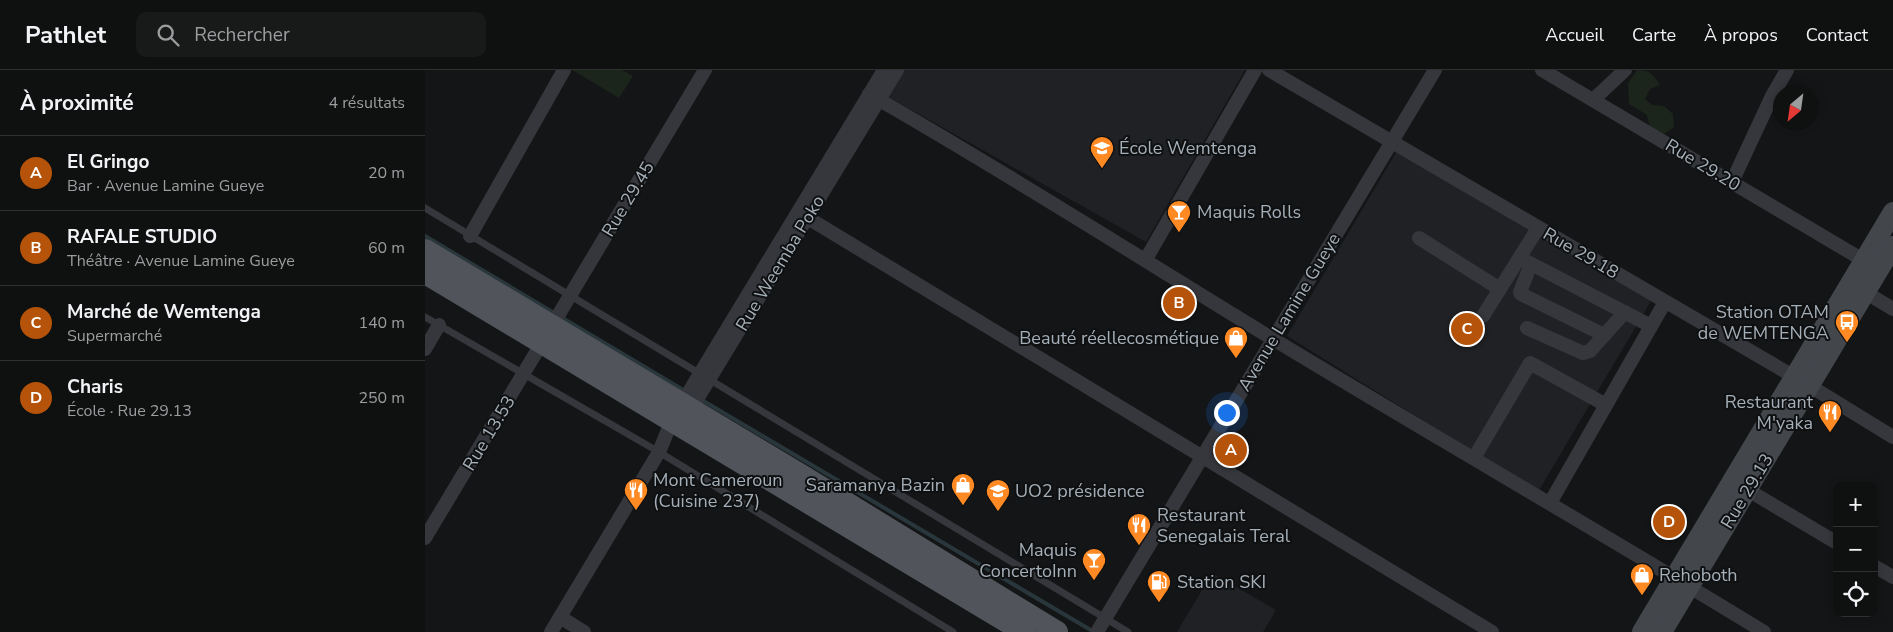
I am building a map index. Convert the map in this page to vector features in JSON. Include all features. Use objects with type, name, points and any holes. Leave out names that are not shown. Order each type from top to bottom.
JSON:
[{"type":"main road","points":[[1642,632],[1682,582],[1803,381],[1863,260],[1893,212]]},
{"type":"main road","name":"Rue 29.13","points":[[1662,632],[1682,582],[1748,490],[1803,381],[1865,292],[1893,246]]},
{"type":"main road","points":[[425,250],[547,335],[681,415],[1024,632]]},
{"type":"main road","points":[[425,274],[547,335]]},
{"type":"main road","points":[[681,415],[806,478],[1057,632]]},
{"type":"street","points":[[470,236],[564,70]]},
{"type":"street","name":"Rue 29.45","points":[[547,335],[705,70]]},
{"type":"street","name":"Rue Weemba Poko","points":[[551,632],[874,96],[884,70]]},
{"type":"street","name":"Rue Weemba Poko","points":[[874,96],[897,70]]},
{"type":"street","points":[[1145,260],[1255,70]]},
{"type":"street","name":"Rue 29.18","points":[[1269,70],[1803,381],[1893,437]]},
{"type":"street","name":"Avenue Lamine Gueye","points":[[1097,632],[1435,70]]},
{"type":"street","name":"Rue 29.20","points":[[1543,70],[1863,260]]},
{"type":"street","points":[[1593,100],[1625,70]]},
{"type":"street","points":[[1731,182],[1772,96],[1787,70]]},
{"type":"street","points":[[874,96],[1273,339],[1764,632]]},
{"type":"street","points":[[803,214],[1492,632]]},
{"type":"street","points":[[1538,228],[1525,261],[1521,294],[1604,335]]},
{"type":"street","points":[[1419,238],[1500,289]]},
{"type":"street","points":[[1483,316],[1500,289],[1525,261]]},
{"type":"street","points":[[1525,261],[1651,326]]},
{"type":"street","points":[[1865,292],[1893,309]]},
{"type":"street","points":[[1550,503],[1665,302]]},
{"type":"street","points":[[1527,328],[1583,353],[1590,351],[1625,312]]},
{"type":"street","points":[[425,349],[439,326]]},
{"type":"street","name":"Rue 13.53","points":[[425,538],[547,335]]},
{"type":"street","points":[[1474,458],[1530,363],[1606,405]]},
{"type":"street","points":[[1748,490],[1833,541]]},
{"type":"street","points":[[1878,568],[1893,577]]},
{"type":"street","points":[[560,617],[584,632]]},
{"type":"lane","points":[[425,208],[1127,632]]},
{"type":"lane","points":[[425,317],[659,452],[953,632]]},
{"type":"shaded area","points":[[572,70],[622,70],[633,76],[619,98]]},
{"type":"shaded area","name":"École Wemtenga","points":[[900,70],[1245,70],[1146,242],[885,95]]},
{"type":"shaded area","points":[[1637,70],[1651,73],[1660,85],[1650,89],[1645,99],[1652,105],[1664,106],[1673,114],[1674,127],[1664,134],[1650,129],[1647,115],[1629,104],[1628,83]]},
{"type":"shaded area","points":[[1397,151],[1651,301],[1538,492],[1287,336]]},
{"type":"shaded area","points":[[1212,573],[1276,610],[1263,632],[1177,632]]},
{"type":"waterway","points":[[425,236],[685,391]]},
{"type":"waterway","points":[[700,399],[1094,632]]},
{"type":"place","name":"École Wemtenga","points":[[1102,169]]},
{"type":"place","name":"Maquis Rolls","points":[[1179,233]]},
{"type":"place","name":"RAFALE STUDIO","points":[[1179,303]]},
{"type":"place","name":"Marché de Wemtenga","points":[[1467,329]]},
{"type":"place","name":"Station OTAM de WEMTENGA","points":[[1847,343]]},
{"type":"place","name":"Beauté réellecosmétique","points":[[1236,359]]},
{"type":"place","name":"Restaurant M'yaka","points":[[1830,433]]},
{"type":"place","name":"El Gringo","points":[[1231,450]]},
{"type":"place","name":"Saramanya Bazin","points":[[963,506]]},
{"type":"place","name":"Mont Cameroun (Cuisine 237)","points":[[636,511]]},
{"type":"place","name":"UO2 présidence","points":[[998,512]]},
{"type":"place","name":"Charis","points":[[1669,522]]},
{"type":"place","name":"Restaurant Senegalais Teral","points":[[1139,546]]},
{"type":"place","name":"Maquis ConcertoInn","points":[[1094,581]]},
{"type":"place","name":"Rehoboth","points":[[1642,596]]},
{"type":"place","name":"Station SKI","points":[[1159,603]]}]
